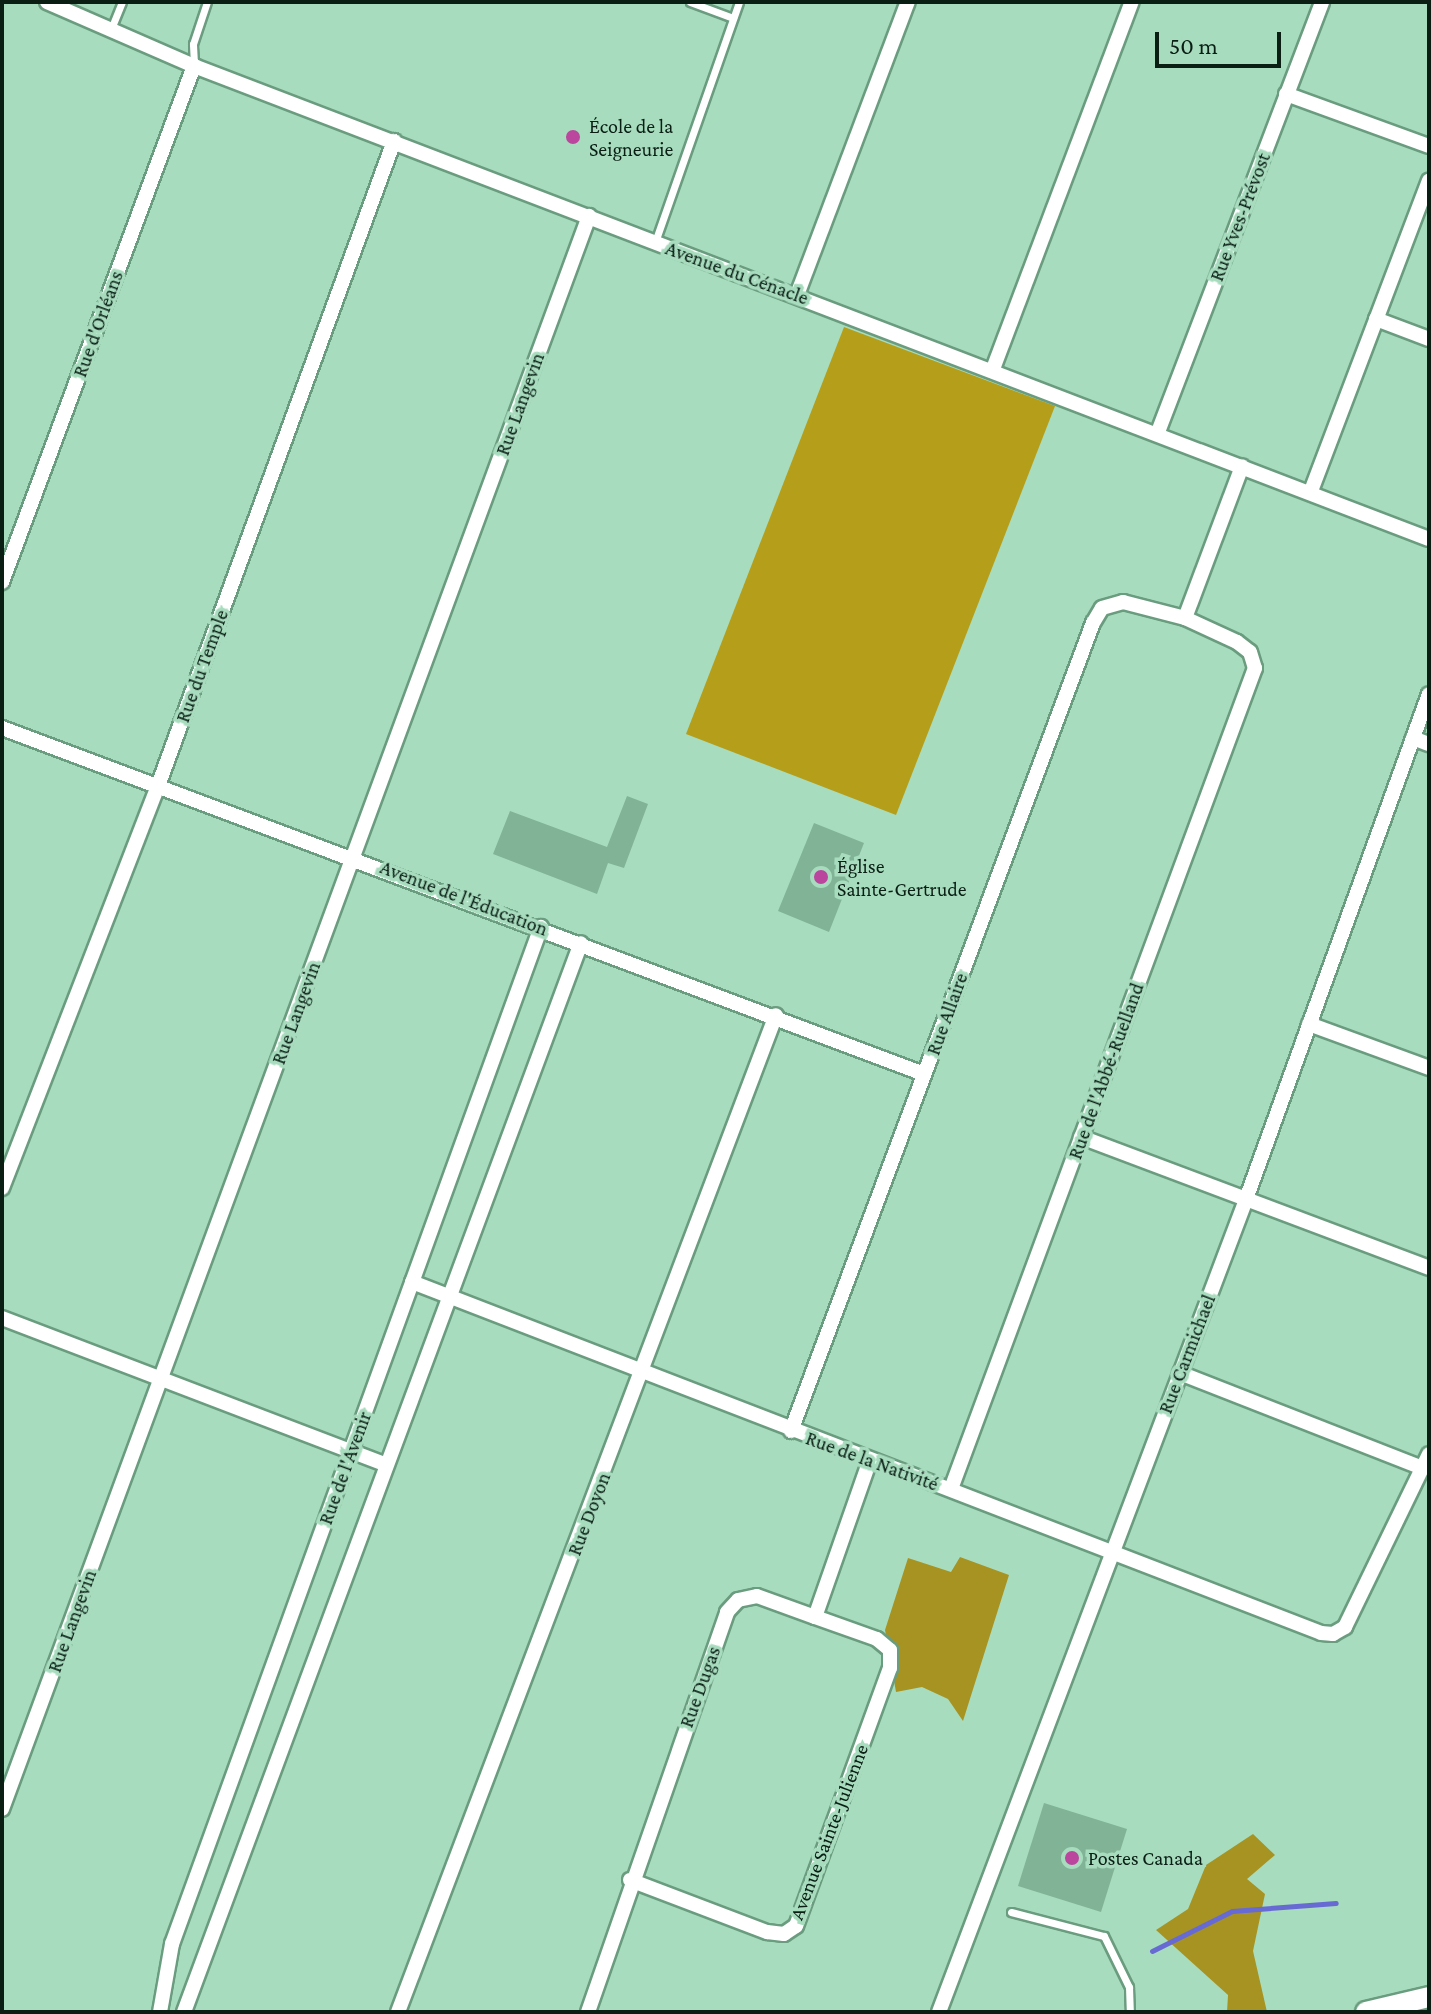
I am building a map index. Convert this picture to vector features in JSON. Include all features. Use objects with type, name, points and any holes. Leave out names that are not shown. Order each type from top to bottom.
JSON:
[{"type":"main road","points":[[1366,2012],[1429,1997]]},
{"type":"street","name":"Avenue du Cénacle","points":[[47,2],[194,66],[1158,432],[1429,539]]},
{"type":"street","points":[[797,295],[908,2]]},
{"type":"street","points":[[993,369],[1131,2]]},
{"type":"street","name":"Rue Yves-Prévost","points":[[1158,432],[1322,2]]},
{"type":"street","name":"Rue d'Orléans","points":[[2,582],[194,66]]},
{"type":"street","points":[[1286,94],[1429,146]]},
{"type":"street","name":"Rue du Temple","points":[[2,1188],[158,786],[394,141]]},
{"type":"street","points":[[1311,491],[1429,181]]},
{"type":"street","name":"Rue Langevin","points":[[2,1809],[589,216]]},
{"type":"street","points":[[1376,319],[1429,339]]},
{"type":"street","points":[[1185,618],[1242,466]]},
{"type":"street","name":"Rue Allaire","points":[[791,1431],[1093,623],[1110,603],[1185,618]]},
{"type":"street","name":"Rue de l'Abbé-Ruelland","points":[[951,1489],[1255,668],[1250,652],[1185,618]]},
{"type":"street","name":"Rue Carmichael","points":[[939,2012],[1245,1202],[1429,694]]},
{"type":"street","name":"Avenue de l'Éducation","points":[[2,728],[776,1015],[924,1074]]},
{"type":"street","points":[[1413,738],[1429,744]]},
{"type":"street","name":"Rue de l'Avenir","points":[[160,2012],[172,1944],[541,927]]},
{"type":"street","name":"Rue de l'Avenir","points":[[184,2012],[581,943]]},
{"type":"street","name":"Rue Doyon","points":[[398,2012],[776,1015]]},
{"type":"street","points":[[1309,1024],[1429,1068]]},
{"type":"street","points":[[1081,1137],[1245,1202],[1429,1268]]},
{"type":"street","name":"Rue de la Nativité","points":[[412,1282],[791,1431],[1333,1634],[1354,1611],[1426,1461]]},
{"type":"street","points":[[2,1318],[160,1382],[385,1464]]},
{"type":"street","points":[[1180,1373],[1426,1461]]},
{"type":"street","points":[[815,1617],[870,1460]]},
{"type":"street","name":"Rue Dugas","points":[[588,2012],[630,1880],[727,1612],[738,1600],[757,1596],[815,1617]]},
{"type":"street","name":"Avenue Sainte-Julienne","points":[[630,1880],[767,1932],[784,1934],[796,1926],[890,1668],[890,1650],[877,1639],[815,1617]]},
{"type":"lane","points":[[111,29],[122,2]]},
{"type":"lane","points":[[194,66],[193,44],[207,2]]},
{"type":"lane","points":[[690,2],[707,5],[733,18]]},
{"type":"lane","points":[[655,242],[739,2]]},
{"type":"lane","points":[[1011,1912],[1104,1936],[1129,1987],[1130,2012]]},
{"type":"shaded area","points":[[844,327],[1055,406],[896,815],[686,734]]},
{"type":"shaded area","points":[[960,1557],[1009,1575],[963,1721],[948,1699],[922,1687],[896,1692],[885,1630],[908,1558],[951,1572]]},
{"type":"shaded area","points":[[1253,1834],[1275,1855],[1247,1879],[1265,1894],[1253,1951],[1267,2012],[1227,2012],[1228,1995],[1156,1930],[1188,1909],[1206,1865]]},
{"type":"building","points":[[627,796],[648,804],[624,868],[608,863],[597,894],[493,854],[510,811],[607,847]]},
{"type":"building","name":"Église Sainte-Gertrude","points":[[814,823],[864,843],[829,932],[778,911]]},
{"type":"building","name":"Postes Canada","points":[[1044,1803],[1127,1829],[1101,1912],[1018,1886]]},
{"type":"waterway","points":[[1152,1951],[1232,1911],[1336,1903]]},
{"type":"place","name":"École de la Seigneurie","points":[[573,137]]},
{"type":"place","name":"Église Sainte-Gertrude","points":[[821,877]]},
{"type":"place","name":"Postes Canada","points":[[1072,1858]]}]
